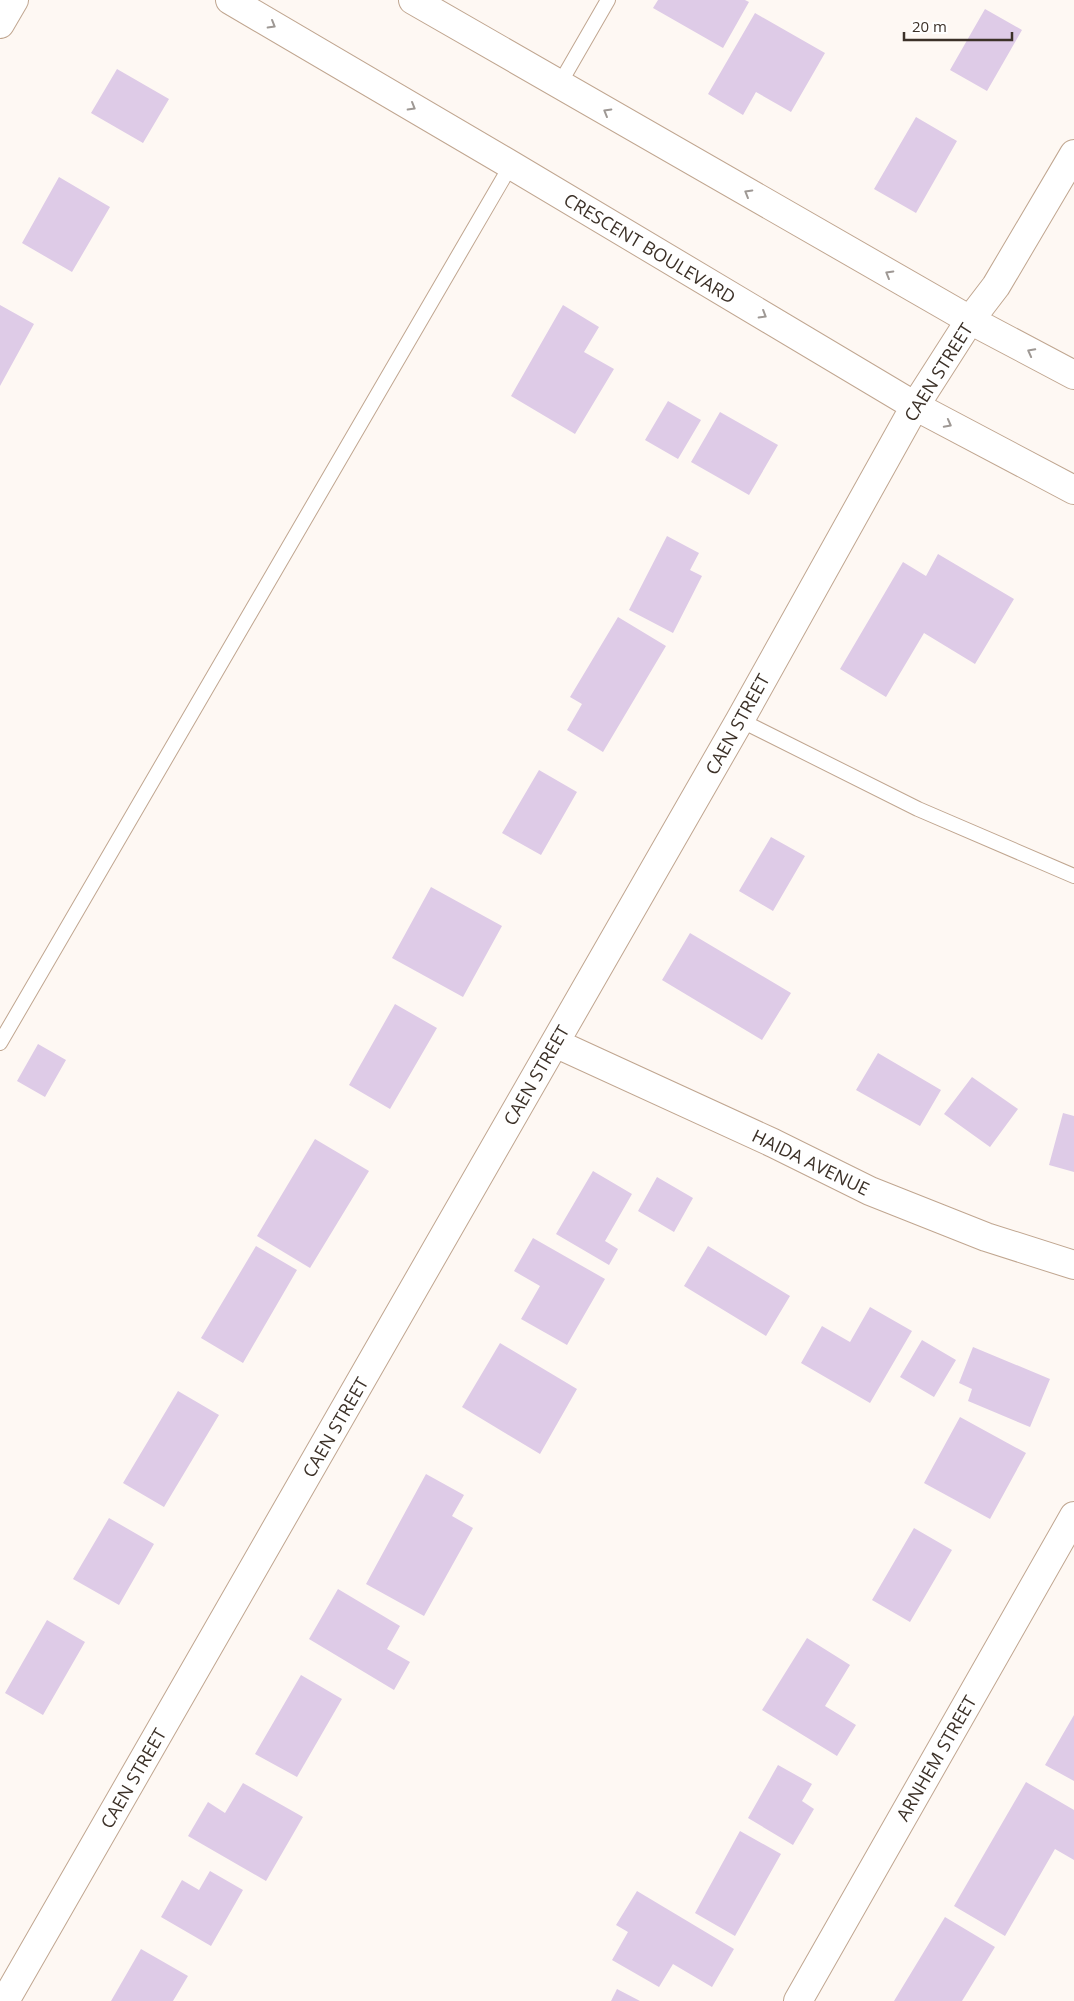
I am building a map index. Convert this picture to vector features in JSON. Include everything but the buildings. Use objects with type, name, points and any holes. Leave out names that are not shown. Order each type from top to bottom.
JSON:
[{"type":"street","points":[[0,24],[14,0]]},
{"type":"street","name":"CRESCENT BOULEVARD","points":[[230,0],[511,165],[914,406],[1074,490]]},
{"type":"street","points":[[413,0],[970,320],[1074,375]]},
{"type":"street","name":"CAEN STREET","points":[[5,2001],[740,720],[914,406],[970,320],[996,286],[1074,154]]},
{"type":"street","name":"HAIDA AVENUE","points":[[555,1043],[774,1143],[870,1191],[986,1237],[1074,1265]]},
{"type":"street","name":"ARNHEM STREET","points":[[798,2001],[1074,1516]]},
{"type":"lane","points":[[559,85],[608,0]]},
{"type":"lane","points":[[0,1042],[511,165]]},
{"type":"lane","points":[[740,720],[918,809],[1074,876]]}]
